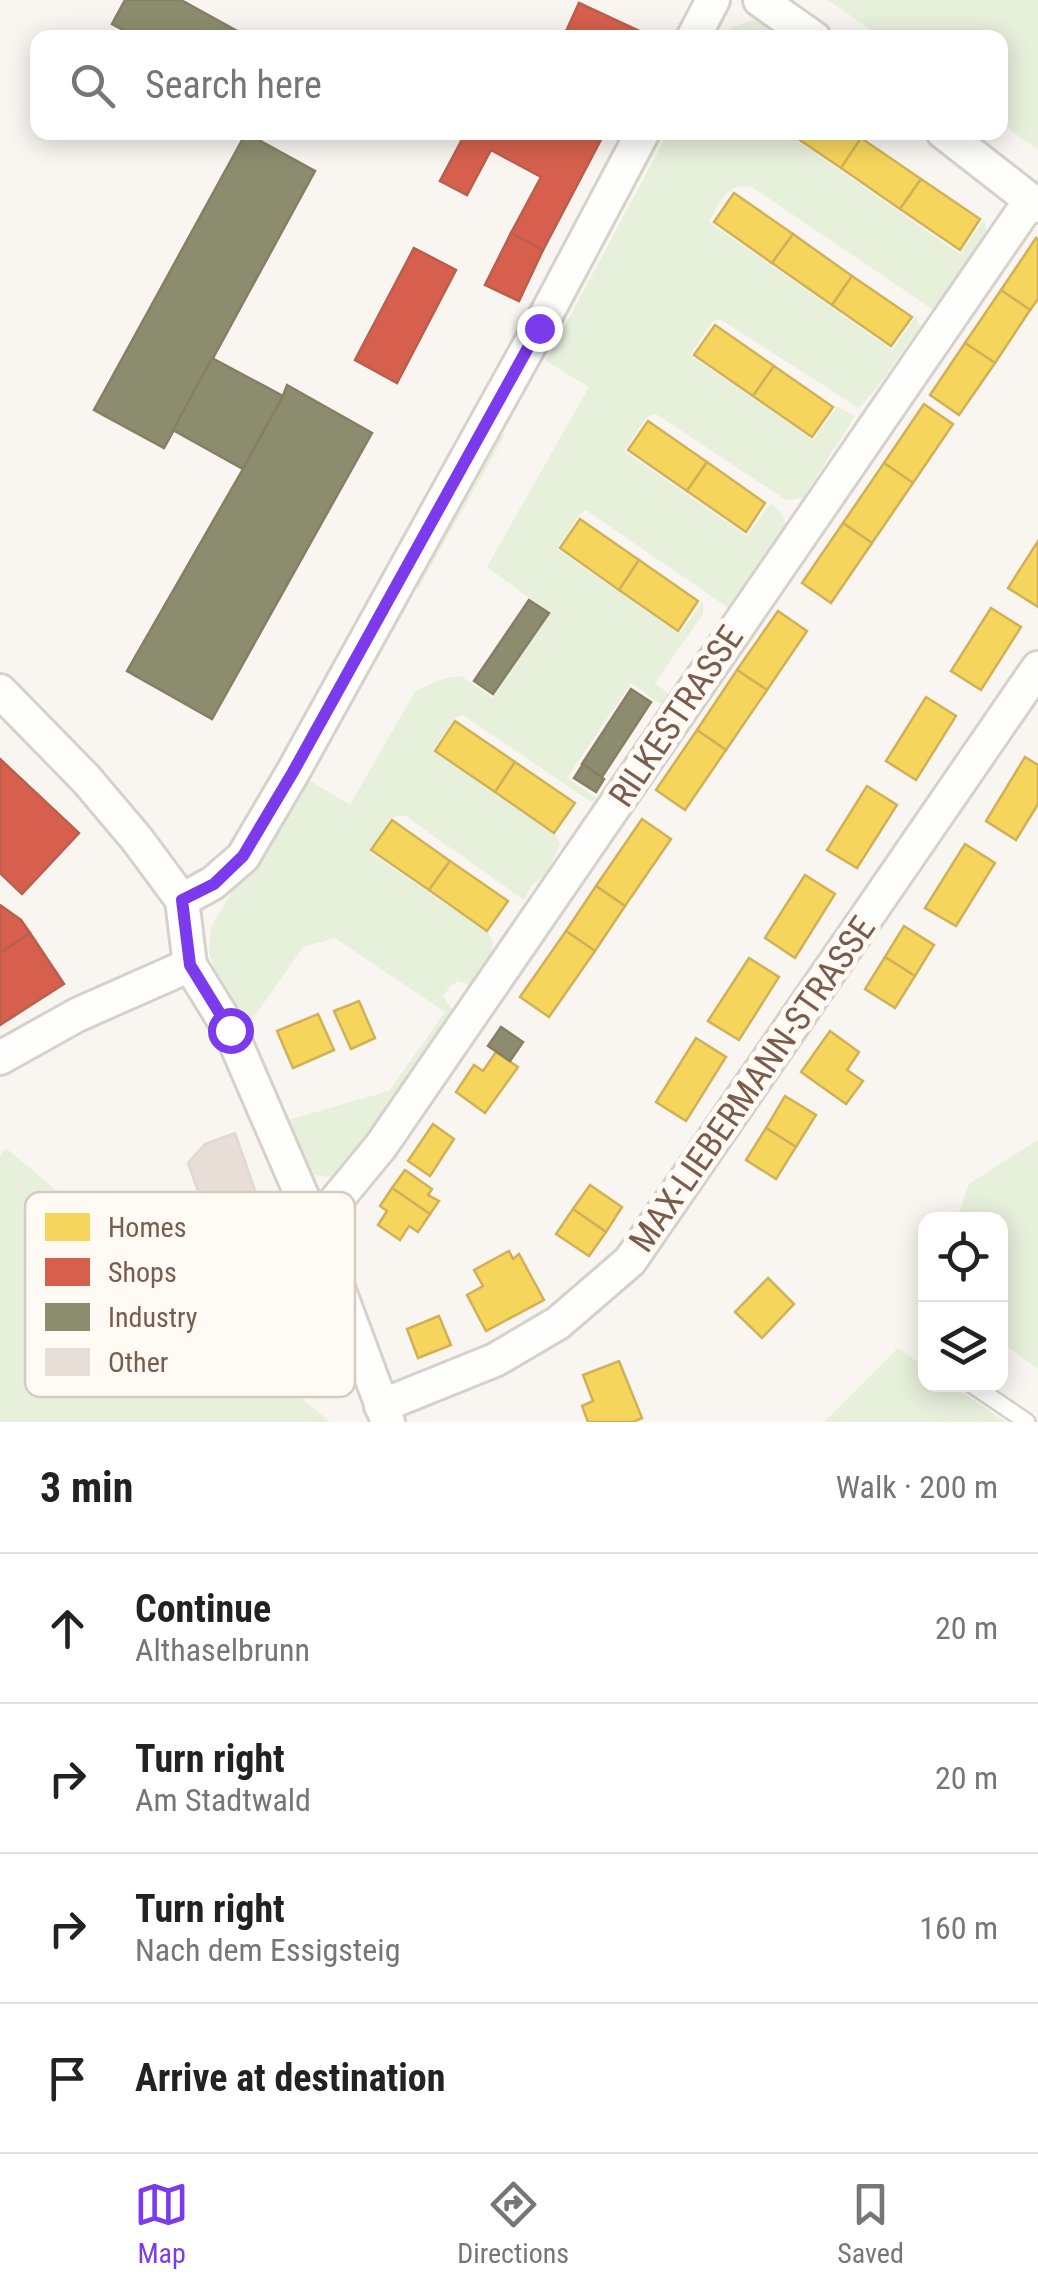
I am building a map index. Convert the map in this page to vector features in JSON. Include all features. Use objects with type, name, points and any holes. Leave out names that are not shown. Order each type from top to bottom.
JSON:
[{"type":"street","points":[[697,30],[713,0]]},
{"type":"street","points":[[760,0],[803,30]]},
{"type":"street","points":[[182,900],[214,884],[243,856],[530,345],[639,140]]},
{"type":"street","points":[[954,140],[1034,203]]},
{"type":"street","name":"RILKESTRASSE","points":[[343,1192],[381,1146],[1034,203]]},
{"type":"street","name":"MAX-LIEBERMANN-STRASSE","points":[[384,1414],[495,1360],[558,1323],[630,1261],[1038,668]]},
{"type":"street","points":[[0,691],[86,779],[182,900],[190,965],[230,1030],[300,1192]]},
{"type":"street","points":[[0,1058],[78,1015],[190,965]]},
{"type":"street","points":[[355,1335],[384,1414]]},
{"type":"lane","points":[[982,1392],[1027,1422]]},
{"type":"green space","points":[[828,0],[1038,0],[1038,150],[1008,128],[1008,30],[871,30]]},
{"type":"green space","points":[[759,18],[782,30],[729,30]]},
{"type":"green space","points":[[664,140],[796,140],[960,254],[984,220],[988,238],[941,308],[932,309],[752,187],[736,188],[721,201],[709,222],[892,350],[916,316],[920,327],[859,408],[720,319],[713,321],[690,355],[813,440],[837,407],[855,416],[803,498],[786,500],[656,414],[647,417],[624,451],[747,536],[771,503],[782,514],[786,526],[735,607],[727,607],[586,510],[579,515],[557,549],[679,634],[703,601],[703,614],[655,683],[669,696],[666,708],[631,683],[567,778],[597,798],[591,802],[463,715],[455,717],[432,751],[556,836],[560,845],[547,873],[532,885],[524,900],[404,815],[391,818],[369,852],[488,933],[493,942],[491,960],[475,984],[458,981],[450,986],[443,997],[453,1010],[453,1023],[355,1161],[332,1176],[305,1172],[281,1122],[389,1091],[445,1012],[335,938],[303,947],[245,1030],[215,971],[209,951],[211,927],[400,607],[407,607],[309,780],[350,805],[416,690],[461,676],[493,698],[550,613],[487,567],[589,387],[546,361]]},
{"type":"green space","points":[[499,432],[505,435],[418,589],[413,577]]},
{"type":"green space","points":[[1038,1140],[1038,1369],[1008,1347],[1008,1212],[959,1212],[969,1184]]},
{"type":"green space","points":[[6,1148],[58,1192],[25,1192],[25,1397],[300,1397],[330,1422],[0,1422],[0,1155]]},
{"type":"green space","points":[[898,1348],[918,1362],[918,1392],[961,1392],[1006,1422],[824,1422]]},
{"type":"building: Homes","points":[[800,140],[860,140],[841,168]]},
{"type":"building: Homes","points":[[860,140],[864,140],[921,179],[900,209],[841,168]]},
{"type":"building: Homes","points":[[921,179],[980,219],[960,250],[900,209]]},
{"type":"building: Homes","points":[[734,193],[793,234],[772,263],[714,222]]},
{"type":"building: Homes","points":[[793,234],[852,276],[832,305],[772,263]]},
{"type":"building: Homes","points":[[1036,238],[1038,299],[1030,310],[1001,290]]},
{"type":"building: Homes","points":[[852,276],[912,317],[891,346],[832,305]]},
{"type":"building: Homes","points":[[1001,290],[1030,310],[995,363],[965,343]]},
{"type":"building: Homes","points":[[715,325],[774,366],[753,396],[694,355]]},
{"type":"building: Homes","points":[[965,343],[995,363],[959,415],[930,395]]},
{"type":"building: Homes","points":[[774,366],[833,407],[812,437],[753,396]]},
{"type":"building: Homes","points":[[924,404],[953,424],[913,483],[884,463]]},
{"type":"building: Homes","points":[[648,421],[707,462],[687,491],[628,450]]},
{"type":"building: Homes","points":[[707,462],[765,503],[746,532],[687,491]]},
{"type":"building: Homes","points":[[884,463],[913,483],[872,543],[843,523]]},
{"type":"building: Homes","points":[[580,519],[639,560],[619,590],[560,548]]},
{"type":"building: Homes","points":[[843,523],[872,543],[831,603],[802,583]]},
{"type":"building: Homes","points":[[1038,541],[1038,607],[1008,588]]},
{"type":"building: Homes","points":[[639,560],[698,601],[678,631],[619,590]]},
{"type":"building: Homes","points":[[991,608],[1021,627],[981,690],[951,671]]},
{"type":"building: Homes","points":[[778,611],[807,631],[767,690],[737,670]]},
{"type":"building: Homes","points":[[737,670],[767,690],[726,750],[697,730]]},
{"type":"building: Homes","points":[[926,697],[956,716],[916,780],[886,761]]},
{"type":"building: Homes","points":[[455,721],[515,762],[495,792],[435,751]]},
{"type":"building: Homes","points":[[697,730],[726,750],[685,810],[656,790]]},
{"type":"building: Homes","points":[[1025,757],[1038,765],[1038,804],[1016,840],[986,821]]},
{"type":"building: Homes","points":[[515,762],[575,803],[554,833],[495,792]]},
{"type":"building: Homes","points":[[867,786],[897,805],[857,868],[827,850]]},
{"type":"building: Homes","points":[[642,819],[671,839],[625,906],[596,886]]},
{"type":"building: Homes","points":[[392,820],[450,861],[429,890],[371,850]]},
{"type":"building: Homes","points":[[965,844],[995,863],[956,926],[925,908]]},
{"type":"building: Homes","points":[[450,861],[508,901],[487,931],[429,890]]},
{"type":"building: Homes","points":[[805,875],[835,894],[795,958],[765,938]]},
{"type":"building: Homes","points":[[596,886],[625,906],[595,951],[566,931]]},
{"type":"building: Homes","points":[[904,926],[934,945],[915,976],[885,957]]},
{"type":"building: Homes","points":[[566,931],[595,951],[549,1017],[520,997]]},
{"type":"building: Homes","points":[[885,957],[915,976],[895,1008],[865,989]]},
{"type":"building: Homes","points":[[749,958],[779,977],[739,1040],[708,1021]]},
{"type":"building: Homes","points":[[359,1001],[375,1038],[351,1049],[334,1011]]},
{"type":"building: Homes","points":[[318,1014],[334,1050],[293,1068],[277,1031]]},
{"type":"building: Homes","points":[[830,1031],[859,1052],[847,1070],[863,1081],[846,1104],[801,1072]]},
{"type":"building: Homes","points":[[696,1038],[726,1057],[686,1121],[656,1102]]},
{"type":"building: Homes","points":[[496,1052],[518,1067],[485,1113],[456,1092],[474,1065],[483,1071]]},
{"type":"building: Homes","points":[[785,1096],[816,1115],[796,1147],[766,1128]]},
{"type":"building: Homes","points":[[433,1124],[454,1139],[430,1176],[408,1161]]},
{"type":"building: Homes","points":[[766,1128],[796,1147],[776,1179],[746,1160]]},
{"type":"building: Homes","points":[[405,1170],[432,1189],[428,1195],[439,1201],[430,1214],[392,1188]]},
{"type":"building: Homes","points":[[590,1185],[622,1207],[606,1232],[573,1209]]},
{"type":"building: Homes","points":[[392,1188],[430,1214],[418,1232],[409,1226],[400,1240],[378,1225],[387,1211],[380,1206]]},
{"type":"building: Homes","points":[[573,1209],[606,1232],[589,1256],[556,1234]]},
{"type":"building: Homes","points":[[509,1251],[513,1259],[519,1254],[544,1300],[486,1331],[467,1295],[483,1286],[474,1270]]},
{"type":"building: Homes","points":[[768,1278],[794,1304],[762,1338],[735,1312]]},
{"type":"building: Homes","points":[[439,1316],[451,1345],[418,1358],[407,1329]]},
{"type":"building: Homes","points":[[619,1361],[642,1418],[633,1422],[588,1422],[582,1406],[593,1401],[583,1375]]},
{"type":"building: Shops","points":[[579,3],[637,30],[567,30]]},
{"type":"building: Shops","points":[[462,140],[601,140],[543,250],[511,233],[541,177],[491,150],[467,195],[440,181]]},
{"type":"building: Shops","points":[[511,233],[543,250],[519,301],[485,285]]},
{"type":"building: Shops","points":[[414,248],[456,270],[397,383],[355,360]]},
{"type":"building: Shops","points":[[0,759],[79,833],[22,894],[0,873]]},
{"type":"building: Shops","points":[[0,905],[21,920],[30,933],[0,953]]},
{"type":"building: Shops","points":[[30,933],[64,984],[0,1025],[0,953]]},
{"type":"building: Industry","points":[[125,0],[181,0],[235,30],[123,30],[112,24]]},
{"type":"building: Industry","points":[[242,140],[259,140],[315,171],[164,448],[94,410]]},
{"type":"building: Industry","points":[[212,358],[283,396],[243,469],[173,430]]},
{"type":"building: Industry","points":[[287,385],[372,433],[212,719],[127,671]]},
{"type":"building: Industry","points":[[529,600],[549,613],[493,694],[474,681]]},
{"type":"building: Industry","points":[[631,689],[651,702],[602,777],[582,764]]},
{"type":"building: Industry","points":[[583,764],[604,779],[596,792],[574,778]]},
{"type":"building: Industry","points":[[501,1027],[523,1042],[510,1061],[488,1046]]},
{"type":"building: Other","points":[[235,1133],[256,1192],[198,1192],[188,1163],[205,1144]]},
{"type":"route","points":[[230,1030],[190,965],[182,900],[214,884],[243,856],[539,328]]}]
